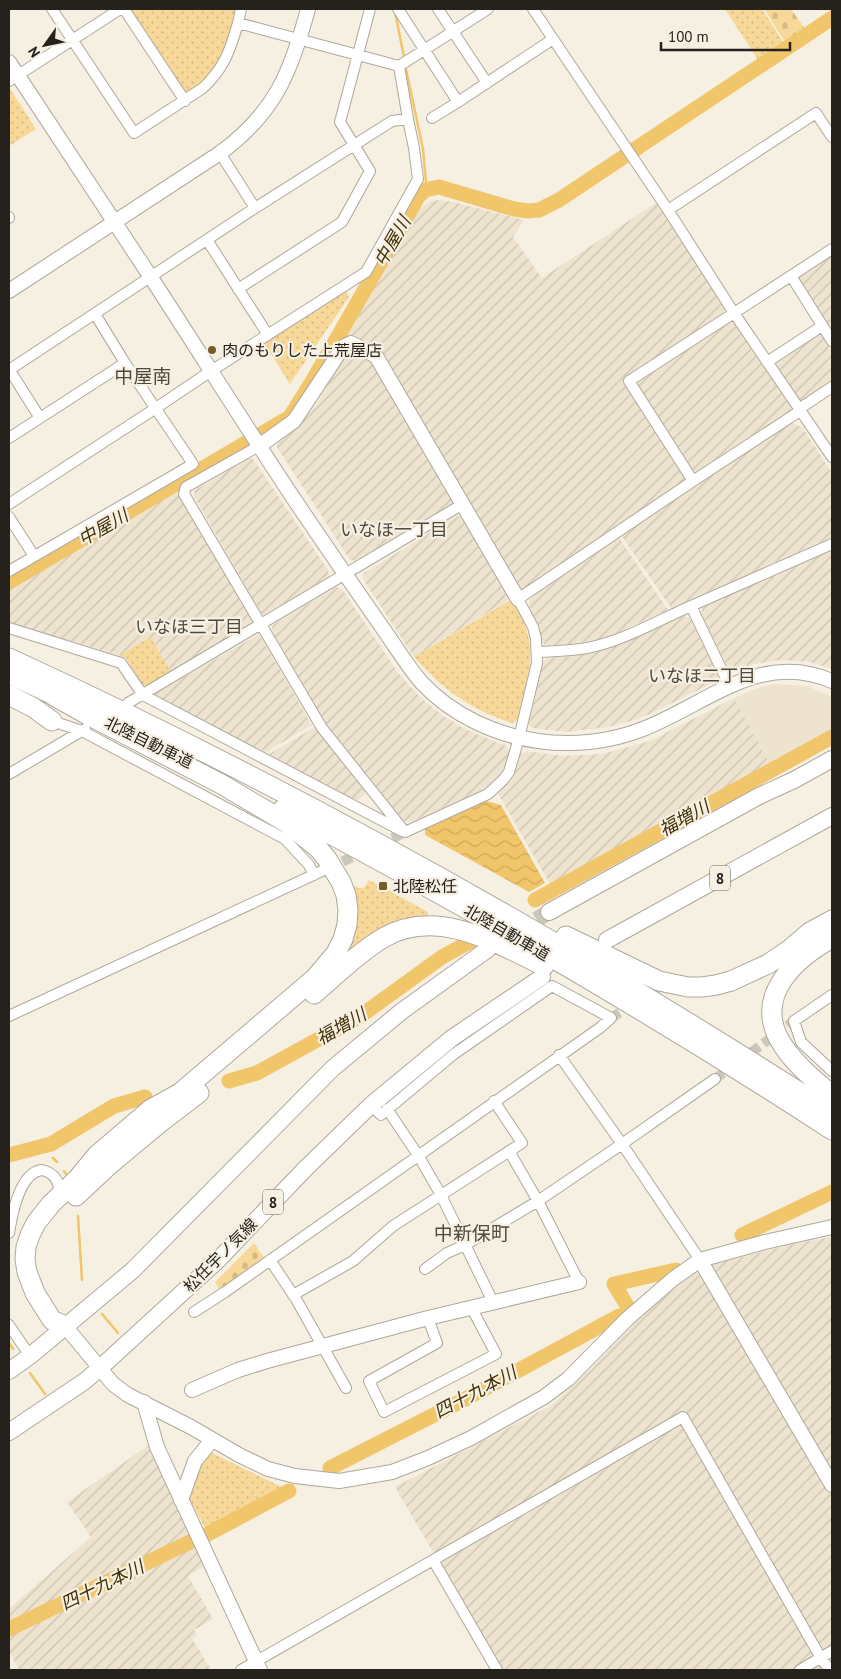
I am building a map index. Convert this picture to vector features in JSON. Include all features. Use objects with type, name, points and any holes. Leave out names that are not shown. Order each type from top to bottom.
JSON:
[{"type":"highway","name":"北陸自動車道","points":[[9,658],[171,735],[289,795],[430,871],[631,987],[717,1039],[832,1113]]},
{"type":"highway","name":"北陸自動車道","points":[[9,674],[188,761],[395,868],[703,1048],[832,1130]]},
{"type":"highway","points":[[9,695],[34,708],[52,722]]},
{"type":"highway","points":[[54,696],[224,785],[287,824],[318,848],[327,859],[341,882],[346,895],[348,917],[343,939],[336,953],[315,978],[184,1098],[161,1122],[108,1166],[59,1196],[36,1223],[26,1247],[25,1259],[29,1278],[40,1302],[52,1320],[65,1326]]},
{"type":"highway","points":[[430,871],[643,974],[688,987],[702,987],[731,981],[832,938]]},
{"type":"highway","points":[[832,920],[810,932],[793,956],[776,992],[773,1004],[775,1027],[779,1038],[794,1058],[832,1094]]},
{"type":"highway","points":[[184,1098],[370,947],[398,930],[426,925],[453,928],[490,939],[703,1048]]},
{"type":"highway","points":[[793,956],[832,929]]},
{"type":"highway","points":[[793,956],[821,954],[832,948]]},
{"type":"highway","points":[[65,1326],[61,1314],[46,1292],[41,1280],[38,1269],[37,1249],[39,1240],[50,1222],[82,1183]]},
{"type":"main road","points":[[549,912],[759,796],[794,780],[832,759]]},
{"type":"main road","name":"8","points":[[607,940],[832,816]]},
{"type":"main road","points":[[9,1371],[30,1356],[133,1270],[333,1068],[402,1011],[488,949]]},
{"type":"main road","name":"松任宇ノ気線","points":[[9,1432],[85,1381],[100,1368],[218,1260],[311,1163],[371,1105],[452,1038],[542,977]]},
{"type":"street","points":[[52,9],[134,134],[203,88],[218,72],[230,50],[241,9]]},
{"type":"street","points":[[13,78],[120,9]]},
{"type":"street","points":[[124,9],[185,101]]},
{"type":"street","points":[[9,291],[232,145],[255,123],[274,99],[288,74],[308,9]]},
{"type":"street","points":[[238,289],[342,222],[370,171],[340,122],[370,9]]},
{"type":"street","points":[[398,9],[458,102]]},
{"type":"street","points":[[438,9],[487,83]]},
{"type":"street","points":[[238,23],[399,66],[488,9]]},
{"type":"street","points":[[533,9],[832,457]]},
{"type":"street","points":[[432,118],[553,39]]},
{"type":"street","points":[[9,62],[13,78],[115,222],[257,444],[420,681],[434,694],[463,715],[519,738],[565,743],[592,742],[616,738],[654,725],[758,675],[779,672],[802,672],[832,681]]},
{"type":"street","points":[[9,504],[366,272],[418,179],[399,66]]},
{"type":"street","points":[[668,210],[816,113],[832,137]]},
{"type":"street","points":[[40,418],[9,370],[255,208],[392,121],[408,119]]},
{"type":"street","points":[[220,153],[255,208]]},
{"type":"street","points":[[207,240],[268,335]]},
{"type":"street","points":[[693,481],[629,381],[832,249]]},
{"type":"street","points":[[791,276],[832,341]]},
{"type":"street","points":[[9,571],[193,464],[125,363],[95,314]]},
{"type":"street","points":[[767,362],[822,326]]},
{"type":"street","points":[[351,343],[376,356],[518,599],[533,627],[537,652],[536,673],[509,772],[494,790],[482,797],[405,832],[322,728],[184,494],[186,487],[294,421],[343,347],[351,343]]},
{"type":"street","points":[[9,438],[125,363]]},
{"type":"street","points":[[518,599],[832,387]]},
{"type":"street","points":[[128,703],[463,504]]},
{"type":"street","points":[[9,517],[34,556]]},
{"type":"street","points":[[537,652],[572,650],[604,643],[626,635],[832,544]]},
{"type":"street","points":[[691,606],[730,687]]},
{"type":"street","points":[[9,628],[122,663],[143,695],[405,832]]},
{"type":"street","points":[[9,705],[28,714],[82,731],[285,839],[318,873],[9,1016]]},
{"type":"street","points":[[9,774],[92,725]]},
{"type":"street","points":[[194,1312],[601,1027],[611,1018],[552,986],[454,1054],[380,1115],[371,1105]]},
{"type":"street","points":[[832,995],[794,1022],[802,1042],[832,1071]]},
{"type":"street","points":[[559,1055],[700,1260],[832,1485]]},
{"type":"street","points":[[425,1269],[447,1253],[465,1245],[538,1201],[714,1079]]},
{"type":"street","points":[[293,1294],[353,1261],[393,1226],[522,1143],[494,1101]]},
{"type":"street","points":[[387,1109],[418,1155],[441,1195],[493,1302]]},
{"type":"street","points":[[192,1390],[238,1370],[323,1346],[428,1318],[580,1282],[538,1201],[509,1151]]},
{"type":"street","points":[[9,1233],[24,1183],[36,1170],[42,1170],[53,1175],[59,1185],[59,1196]]},
{"type":"street","points":[[65,1326],[113,1384],[128,1394],[268,1469],[295,1476],[339,1481],[392,1472],[428,1458],[470,1438],[544,1397],[568,1379],[644,1304],[700,1260],[765,1242],[832,1227]]},
{"type":"street","points":[[270,1260],[293,1294],[346,1388]]},
{"type":"street","points":[[428,1318],[437,1343],[369,1381],[384,1412],[496,1354],[471,1308]]},
{"type":"street","points":[[9,1325],[30,1356]]},
{"type":"street","points":[[144,1402],[156,1447],[258,1666]]},
{"type":"street","points":[[241,1670],[258,1666],[433,1560],[683,1417],[821,1658],[830,1670]]},
{"type":"street","points":[[181,1500],[195,1461],[212,1440]]},
{"type":"street","points":[[433,1560],[497,1670]]},
{"type":"street","points":[[800,1670],[832,1651]]},
{"type":"shaded area","points":[[440,200],[524,220],[513,237],[542,278],[656,203],[727,310],[623,379],[689,479],[524,590],[517,586],[381,354],[347,336],[418,210],[431,201]]},
{"type":"shaded area","points":[[832,255],[832,330],[798,277]]},
{"type":"shaded area","points":[[730,322],[734,324],[791,407],[789,414],[699,473],[693,471],[637,383]]},
{"type":"shaded area","points":[[819,331],[832,351],[832,384],[801,403],[773,360]]},
{"type":"shaded area","points":[[352,351],[371,362],[453,501],[452,505],[356,561],[350,560],[277,447],[277,442],[302,422],[315,407],[346,354]]},
{"type":"shaded area","points":[[792,423],[802,427],[832,473],[832,537],[671,608],[621,535]]},
{"type":"shaded area","points":[[249,458],[253,459],[328,570],[330,579],[267,616],[261,613],[194,496],[195,490]]},
{"type":"shaded area","points":[[176,491],[252,618],[250,625],[149,686],[142,684],[126,657],[9,623],[9,590]]},
{"type":"shaded area","points":[[457,516],[464,517],[511,599],[414,657],[363,579],[364,573]]},
{"type":"shaded area","points":[[619,538],[668,610],[624,630],[598,639],[564,645],[545,645],[529,605],[530,598]]},
{"type":"shaded area","points":[[832,550],[832,669],[810,662],[780,660],[754,664],[734,672],[729,670],[701,614],[703,607]]},
{"type":"shaded area","points":[[336,587],[342,589],[398,673],[422,699],[461,727],[505,745],[510,751],[507,762],[500,774],[490,784],[480,791],[411,822],[404,821],[324,721],[271,632],[273,625]]},
{"type":"shaded area","points":[[684,616],[690,618],[718,675],[716,681],[638,719],[608,727],[567,732],[532,728],[529,724],[543,661],[549,658],[574,656],[619,645]]},
{"type":"shaded area","points":[[259,634],[312,725],[266,752],[151,696]]},
{"type":"shaded area","points":[[777,684],[808,686],[832,697],[832,729],[770,764],[734,698],[763,686]]},
{"type":"shaded area","points":[[734,698],[770,764],[550,884],[497,792],[506,784],[514,771],[519,755],[527,751],[563,756],[601,754],[625,748],[652,740]]},
{"type":"shaded area","points":[[315,727],[367,792],[356,802],[269,754]]},
{"type":"shaded area","points":[[832,1237],[832,1670],[502,1670],[395,1487],[550,1406],[592,1368],[634,1323],[699,1268],[802,1242]]},
{"type":"shaded area","points":[[149,1445],[206,1565],[188,1576],[213,1619],[194,1630],[197,1635],[192,1638],[211,1670],[19,1670],[9,1651],[9,1609],[91,1537],[67,1502]]},
{"type":"green space","points":[[128,9],[236,9],[226,48],[210,75],[187,93],[182,91]]},
{"type":"green space","points":[[725,9],[762,9],[784,43],[758,60]]},
{"type":"green space","points":[[764,9],[791,9],[805,29],[785,42]]},
{"type":"green space","points":[[9,87],[36,129],[9,146]]},
{"type":"green space","points":[[346,290],[349,297],[290,384],[264,343]]},
{"type":"green space","points":[[512,599],[527,631],[530,658],[529,672],[517,720],[512,723],[483,712],[458,697],[435,679],[414,657]]},
{"type":"green space","points":[[150,637],[171,672],[149,686],[142,684],[126,658],[119,656]]},
{"type":"green space","points":[[369,880],[428,912],[427,919],[334,967],[349,882],[358,888],[364,888]]},
{"type":"green space","points":[[254,1243],[265,1259],[220,1290],[215,1282]]},
{"type":"green space","points":[[210,1452],[286,1489],[205,1528],[188,1496],[199,1466]]},
{"type":"water","points":[[486,801],[501,805],[545,883],[529,892],[425,835],[425,829]]},
{"type":"waterway","points":[[395,12],[404,57]]},
{"type":"waterway","name":"中屋川","points":[[9,582],[290,417],[418,197],[425,190],[439,187],[514,209],[539,210],[559,200],[832,18]]},
{"type":"waterway","points":[[406,69],[423,149],[426,183]]},
{"type":"waterway","name":"福増川","points":[[535,900],[832,737]]},
{"type":"waterway","name":"福増川","points":[[229,1081],[257,1073],[359,1017],[442,957],[471,941]]},
{"type":"waterway","name":"福増川","points":[[9,1155],[51,1144],[114,1106],[145,1097]]},
{"type":"waterway","points":[[53,1158],[57,1162]]},
{"type":"waterway","name":"四十九本川","points":[[742,1235],[832,1192]]},
{"type":"waterway","points":[[78,1216],[82,1280]]},
{"type":"waterway","name":"四十九本川","points":[[629,1309],[614,1284],[676,1270]]},
{"type":"waterway","points":[[102,1314],[118,1333]]},
{"type":"waterway","name":"四十九本川","points":[[330,1468],[471,1396],[619,1316]]},
{"type":"waterway","points":[[9,1343],[13,1349]]},
{"type":"waterway","points":[[30,1373],[45,1394]]},
{"type":"waterway","name":"四十九本川","points":[[208,1534],[289,1491]]},
{"type":"waterway","name":"四十九本川","points":[[9,1629],[194,1540]]},
{"type":"tunnel","points":[[379,845],[405,832]]},
{"type":"tunnel","points":[[329,868],[363,852]]},
{"type":"tunnel","points":[[516,932],[549,912]]},
{"type":"tunnel","points":[[611,1018],[667,983]]},
{"type":"tunnel","points":[[715,1079],[794,1021]]},
{"type":"place","name":"肉のもりした上荒屋店","points":[[212,350]]},
{"type":"place","name":"北陸松任","points":[[383,886]]},
{"type":"district","name":"中屋南","points":[[143,376]]},
{"type":"district","name":"いなほ一丁目","points":[[394,529]]},
{"type":"district","name":"いなほ三丁目","points":[[189,626]]},
{"type":"district","name":"いなほ二丁目","points":[[702,675]]},
{"type":"district","name":"中新保町","points":[[472,1233]]}]
